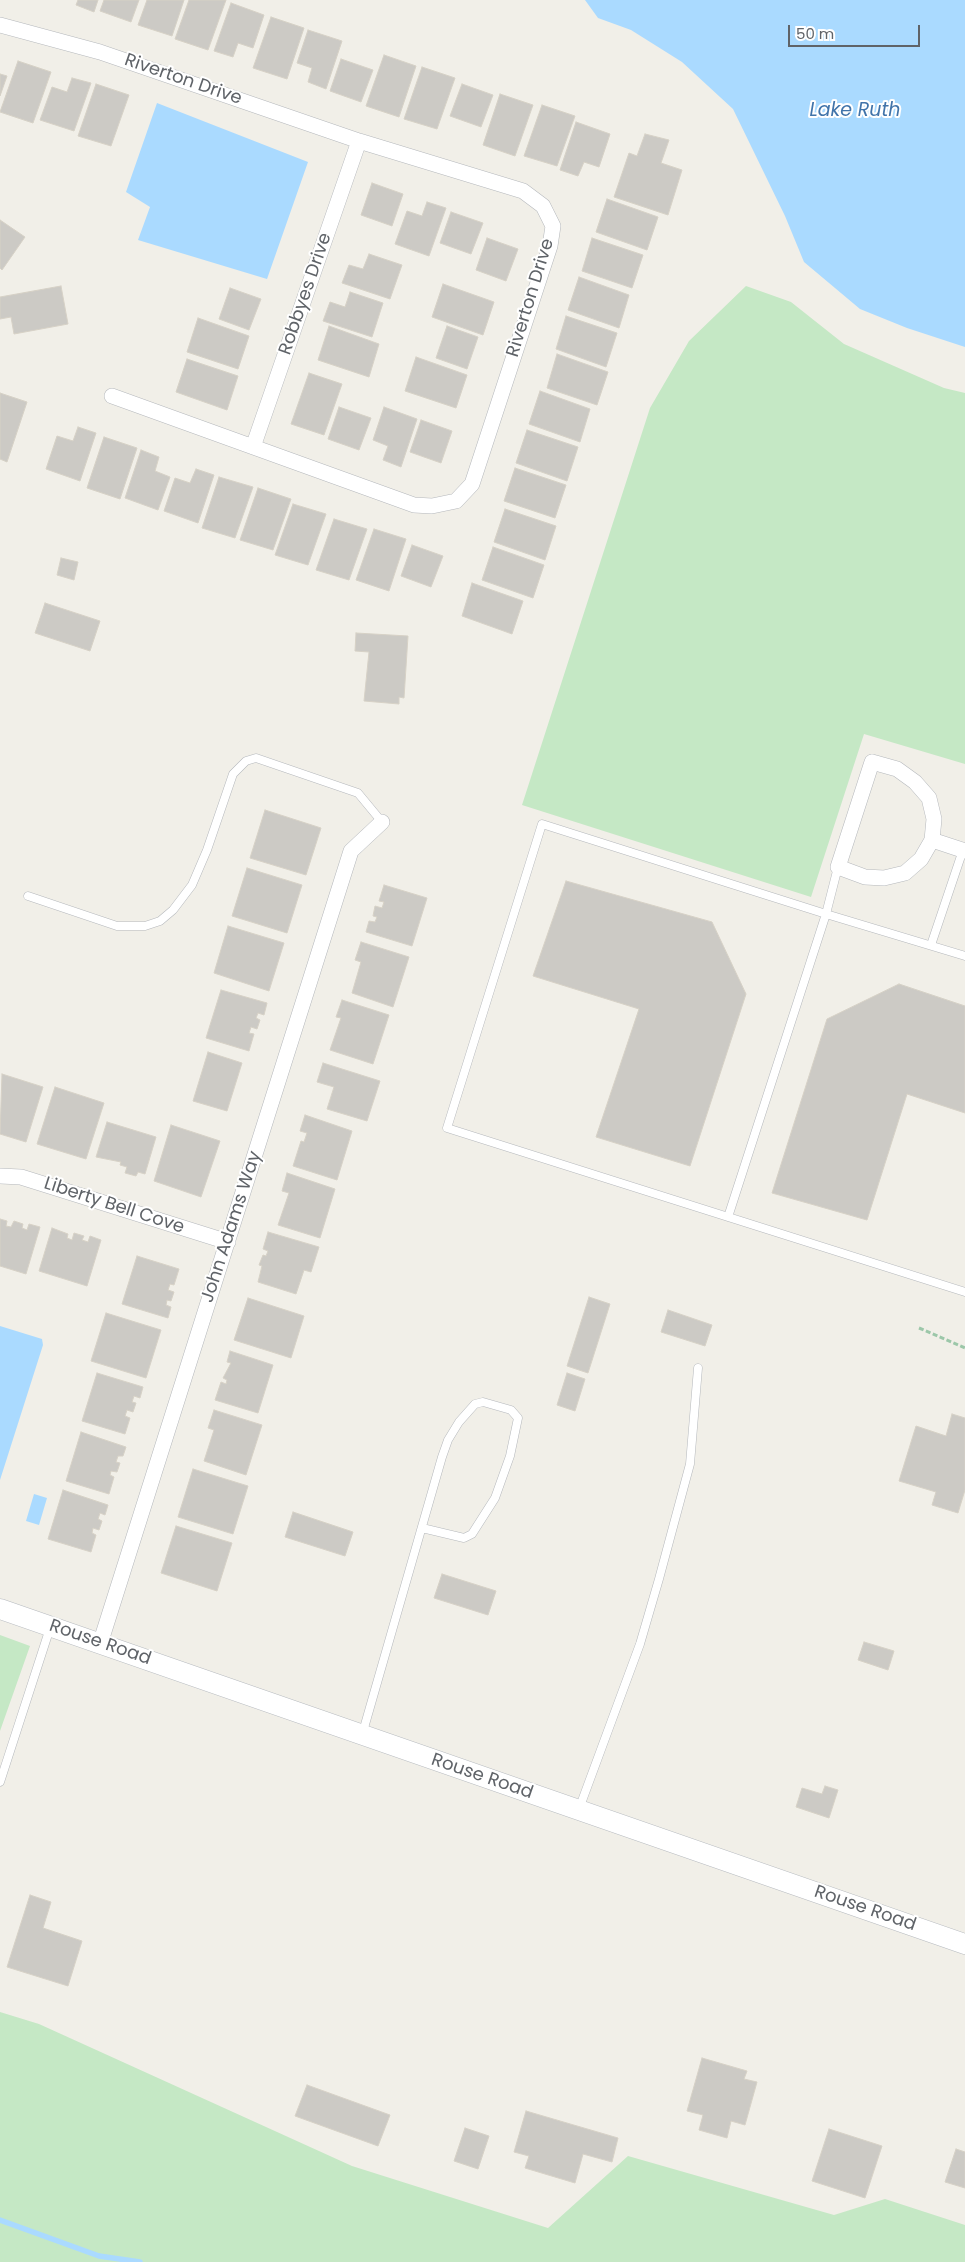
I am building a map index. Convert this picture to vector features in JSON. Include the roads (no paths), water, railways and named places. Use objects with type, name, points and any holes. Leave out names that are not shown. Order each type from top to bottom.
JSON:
[{"type":"street","name":"Riverton Drive","points":[[0,25],[100,52],[359,141],[523,191],[543,206],[553,226],[550,246],[472,484],[456,501],[432,506],[414,505],[112,396]]},
{"type":"street","name":"Robbyes Drive","points":[[253,447],[359,141]]},
{"type":"street","points":[[872,762],[898,769],[916,782],[929,798],[934,819],[932,840],[921,859],[904,872],[891,876],[884,878],[866,877],[838,867],[872,762]]},
{"type":"street","name":"John Adams Way","points":[[100,1644],[351,851],[382,822]]},
{"type":"street","points":[[932,840],[964,851]]},
{"type":"street","name":"Liberty Bell Cove","points":[[0,1176],[21,1177],[228,1242]]},
{"type":"street","name":"Rouse Road","points":[[0,1609],[965,1944]]},
{"type":"lane","points":[[28,896],[117,926],[145,926],[160,921],[173,910],[192,885],[207,850],[233,774],[246,761],[256,758],[358,793],[382,822]]},
{"type":"lane","points":[[965,956],[542,824],[447,1128],[965,1292]]},
{"type":"lane","points":[[931,946],[964,851]]},
{"type":"lane","points":[[728,1217],[826,914],[838,867]]},
{"type":"lane","points":[[578,1810],[640,1644],[690,1464],[698,1368]]},
{"type":"lane","points":[[362,1735],[442,1456],[448,1440],[459,1422],[475,1404],[483,1402],[511,1410],[518,1418],[510,1456],[495,1498],[472,1534],[464,1538],[422,1528]]},
{"type":"lane","points":[[0,1782],[50,1626]]},
{"type":"water","name":"Lake Ruth","points":[[585,0],[965,0],[965,347],[907,328],[860,309],[804,262],[785,216],[733,109],[682,62],[631,30],[598,18]]},
{"type":"water","points":[[157,103],[308,162],[267,279],[138,240],[150,207],[126,192]]},
{"type":"water","points":[[0,1326],[42,1339],[43,1345],[0,1480]]},
{"type":"water","points":[[34,1494],[47,1498],[39,1525],[26,1521]]},
{"type":"waterway","points":[[0,2220],[99,2256],[140,2262]]}]
